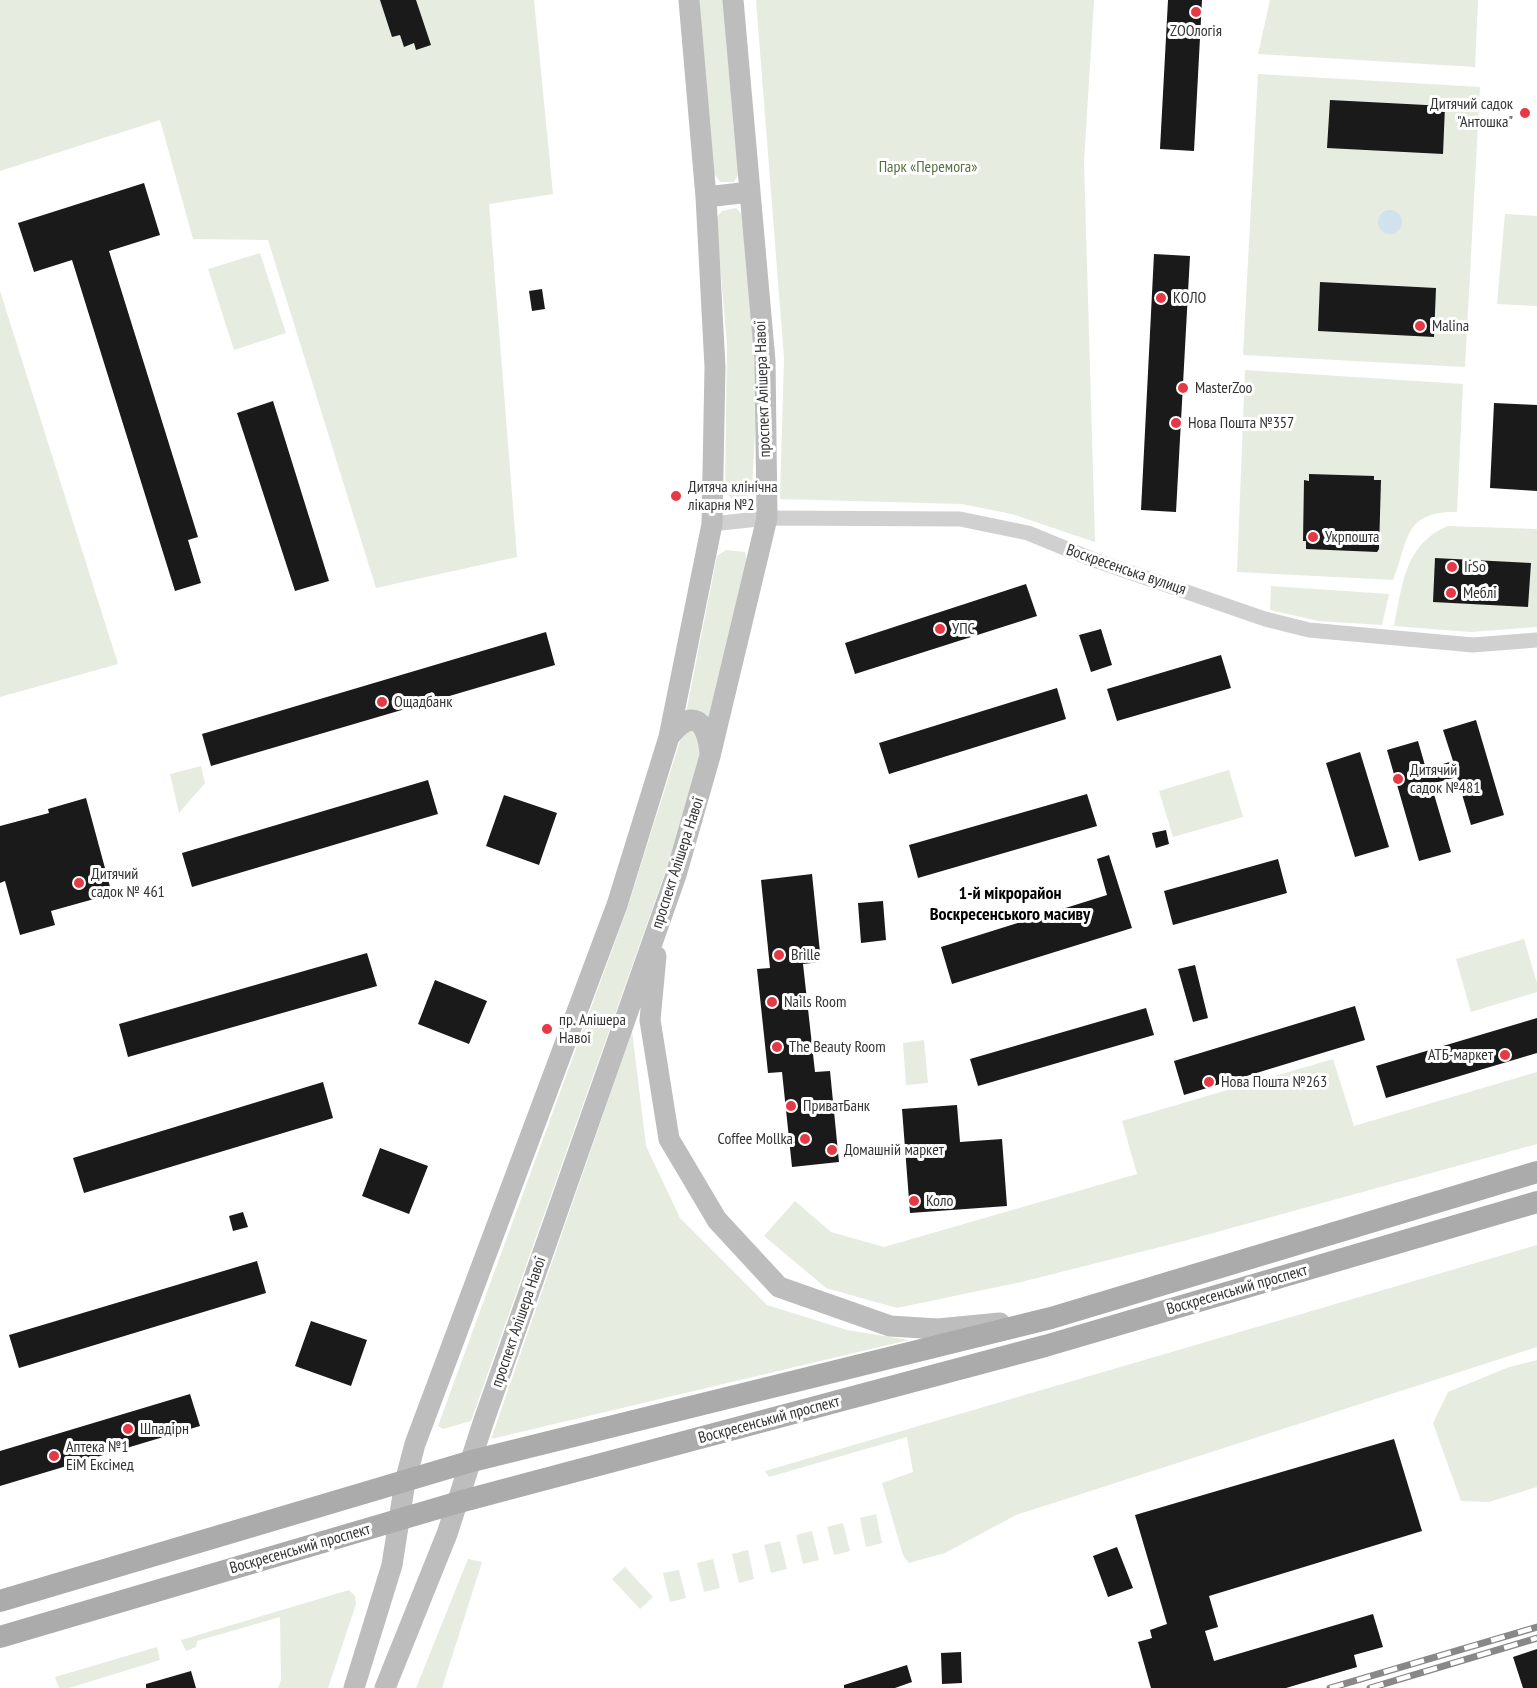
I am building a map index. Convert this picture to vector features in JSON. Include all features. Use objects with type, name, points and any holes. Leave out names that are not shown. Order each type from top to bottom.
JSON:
[{"type":"main road","name":"Воскресенський проспект","points":[[0,1601],[472,1461],[1051,1318],[1537,1172]]},
{"type":"main road","name":"Воскресенський проспект","points":[[0,1636],[459,1502],[1045,1346],[1537,1202]]},
{"type":"street","points":[[354,1688],[392,1565],[405,1482],[415,1444],[617,905],[669,737],[712,524],[715,367],[706,197],[689,0]]},
{"type":"street","name":"проспект Алішера Навої","points":[[385,1688],[459,1502],[660,921],[710,756],[767,518],[765,361],[733,0]]},
{"type":"street","points":[[706,197],[750,192]]},
{"type":"street","name":"Воскресенська вулиця","points":[[712,524],[767,518],[960,519],[1028,533],[1094,560],[1265,619],[1309,630],[1473,645],[1537,640]]},
{"type":"street","points":[[669,737],[680,723],[689,719],[699,722],[709,736],[710,756]]},
{"type":"street","points":[[660,921],[650,1020],[669,1139],[717,1220],[779,1287],[890,1326],[938,1329],[1051,1318]]},
{"type":"green space","points":[[0,0],[534,0],[553,194],[489,204],[517,557],[376,588],[268,240],[193,239],[160,120],[0,171]]},
{"type":"green space","points":[[699,0],[726,0],[739,173],[734,182],[720,182],[713,172]]},
{"type":"green space","name":"Парк «Перемога»","points":[[756,0],[1094,0],[1084,161],[1095,542],[1012,514],[962,504],[780,499],[784,358]]},
{"type":"green space","points":[[1270,0],[1478,0],[1475,67],[1258,54]]},
{"type":"green space","points":[[1258,74],[1480,87],[1465,367],[1243,355]]},
{"type":"green space","points":[[736,208],[744,217],[757,392],[752,491],[744,499],[732,499],[725,491],[727,345],[716,218],[722,211]]},
{"type":"green space","points":[[1505,214],[1537,216],[1537,306],[1497,304]]},
{"type":"green space","points":[[260,253],[286,333],[234,350],[208,269]]},
{"type":"green space","points":[[0,291],[118,664],[0,697]]},
{"type":"green space","points":[[1245,370],[1463,384],[1457,512],[1439,513],[1417,523],[1410,531],[1393,580],[1237,572]]},
{"type":"green space","points":[[1447,526],[1537,529],[1537,627],[1470,632],[1394,626],[1403,581],[1414,555],[1433,534]]},
{"type":"green space","points":[[726,550],[745,552],[747,564],[699,777],[471,1421],[443,1429],[438,1426],[626,912],[681,738],[717,556]]},
{"type":"green space","points":[[1271,586],[1389,594],[1382,625],[1318,621],[1270,610]]},
{"type":"green space","points":[[201,766],[205,783],[179,813],[170,774]]},
{"type":"green space","points":[[1229,770],[1243,817],[1173,837],[1159,791]]},
{"type":"green space","points":[[1524,939],[1537,983],[1537,992],[1471,1012],[1456,959]]},
{"type":"green space","points":[[632,1031],[646,1146],[680,1218],[767,1305],[847,1330],[909,1340],[491,1439]]},
{"type":"green space","points":[[924,1040],[928,1083],[906,1085],[903,1043]]},
{"type":"green space","points":[[1333,1059],[1354,1126],[1537,1072],[1537,1144],[1184,1241],[1021,1282],[897,1308],[826,1288],[764,1236],[795,1201],[831,1232],[884,1247],[1137,1174],[1122,1121]]},
{"type":"green space","points":[[1537,1245],[1537,1347],[1016,1515],[945,1553],[909,1563],[903,1555],[882,1483],[913,1472],[907,1437],[769,1477],[765,1471]]},
{"type":"green space","points":[[1537,1360],[1537,1487],[1489,1502],[1461,1501],[1433,1423],[1448,1392],[1509,1367]]},
{"type":"green space","points":[[876,1514],[882,1543],[866,1547],[860,1518]]},
{"type":"green space","points":[[843,1523],[850,1551],[834,1555],[827,1527]]},
{"type":"green space","points":[[812,1531],[819,1560],[803,1564],[796,1535]]},
{"type":"green space","points":[[780,1541],[787,1569],[771,1573],[764,1545]]},
{"type":"green space","points":[[748,1550],[754,1579],[739,1583],[732,1554]]},
{"type":"green space","points":[[468,1559],[482,1562],[442,1688],[416,1688]]},
{"type":"green space","points":[[713,1559],[720,1588],[704,1592],[697,1563]]},
{"type":"green space","points":[[625,1567],[653,1597],[640,1609],[612,1579]]},
{"type":"green space","points":[[679,1570],[686,1598],[670,1602],[663,1573]]},
{"type":"green space","points":[[349,1590],[355,1596],[356,1604],[328,1688],[278,1688],[281,1680],[280,1617],[197,1641],[196,1647],[186,1651],[181,1640]]},
{"type":"green space","points":[[157,1647],[160,1660],[69,1688],[59,1688],[55,1677]]},
{"type":"water","points":[[1390,210],[1395,211],[1401,217],[1401,227],[1395,233],[1390,234],[1385,233],[1379,227],[1378,222],[1379,217],[1385,211]]},
{"type":"building","points":[[380,0],[416,0],[431,45],[416,50],[414,43],[404,47],[400,35],[392,37]]},
{"type":"building","points":[[1168,0],[1202,0],[1194,151],[1160,149]]},
{"type":"building","points":[[1330,100],[1445,106],[1443,154],[1327,148]]},
{"type":"building","points":[[144,183],[160,235],[109,251],[198,537],[188,540],[201,583],[175,591],[72,260],[34,272],[18,223]]},
{"type":"building","points":[[1154,254],[1190,256],[1176,512],[1141,510]]},
{"type":"building","points":[[1320,282],[1436,288],[1434,337],[1318,331]]},
{"type":"building","points":[[542,289],[545,309],[532,311],[529,291]]},
{"type":"building","points":[[273,401],[329,581],[295,591],[237,413]]},
{"type":"building","points":[[1494,403],[1537,405],[1537,491],[1490,488]]},
{"type":"building","points":[[1309,474],[1374,476],[1374,480],[1381,480],[1379,549],[1377,552],[1306,549],[1306,541],[1303,541],[1304,480],[1309,481]]},
{"type":"building","points":[[1435,558],[1531,563],[1528,607],[1433,602]]},
{"type":"building","name":"УПС","points":[[1026,584],[1037,616],[855,674],[845,643]]},
{"type":"building","points":[[1101,629],[1112,665],[1091,672],[1079,635]]},
{"type":"building","points":[[546,632],[555,665],[211,766],[202,734]]},
{"type":"building","points":[[1221,655],[1231,688],[1117,721],[1107,689]]},
{"type":"building","points":[[1057,688],[1066,719],[889,774],[879,743]]},
{"type":"building","points":[[1476,720],[1504,815],[1471,825],[1457,777],[1431,784],[1451,852],[1419,861],[1387,750],[1418,741],[1426,769],[1453,761],[1443,730]]},
{"type":"building","points":[[1360,752],[1389,847],[1355,857],[1326,763]]},
{"type":"building","points":[[428,780],[438,814],[192,887],[182,853]]},
{"type":"building","points":[[1087,794],[1097,826],[918,878],[909,845]]},
{"type":"building","points":[[504,795],[557,813],[539,865],[486,846]]},
{"type":"building","points":[[86,798],[112,894],[51,911],[55,925],[20,935],[5,881],[0,883],[0,826],[49,813],[48,809]]},
{"type":"building","points":[[1166,830],[1169,844],[1156,848],[1152,833]]},
{"type":"building","points":[[1109,855],[1132,928],[952,984],[941,947],[1107,895],[1097,859]]},
{"type":"building","points":[[1278,859],[1287,893],[1173,925],[1164,891]]},
{"type":"building","points":[[812,874],[821,962],[803,964],[815,1072],[830,1071],[839,1162],[792,1167],[782,1072],[768,1073],[757,969],[770,968],[761,880]]},
{"type":"building","points":[[883,901],[886,940],[861,943],[858,903]]},
{"type":"building","points":[[367,953],[377,986],[128,1057],[119,1024]]},
{"type":"building","points":[[1195,965],[1208,1018],[1193,1022],[1178,969]]},
{"type":"building","points":[[435,980],[487,1001],[469,1044],[418,1024]]},
{"type":"building","points":[[1355,1006],[1365,1040],[1184,1095],[1174,1061]]},
{"type":"building","points":[[1146,1008],[1154,1035],[978,1086],[970,1059]]},
{"type":"building","points":[[1537,1018],[1537,1053],[1386,1098],[1376,1066]]},
{"type":"building","points":[[323,1082],[333,1118],[84,1193],[73,1158]]},
{"type":"building","points":[[957,1105],[960,1142],[1002,1139],[1007,1206],[910,1213],[902,1109]]},
{"type":"building","points":[[380,1148],[428,1166],[409,1214],[362,1196]]},
{"type":"building","points":[[243,1212],[248,1227],[233,1231],[229,1216]]},
{"type":"building","points":[[257,1261],[266,1293],[19,1368],[9,1335]]},
{"type":"building","points":[[311,1321],[367,1340],[351,1386],[295,1366]]},
{"type":"building","points":[[190,1394],[200,1426],[0,1486],[0,1451]]},
{"type":"building","points":[[1394,1439],[1422,1531],[1209,1596],[1218,1627],[1205,1631],[1214,1661],[1373,1614],[1383,1647],[1354,1655],[1357,1667],[1286,1688],[1151,1688],[1138,1642],[1152,1638],[1150,1630],[1167,1624],[1135,1515]]},
{"type":"building","points":[[1117,1547],[1133,1588],[1108,1597],[1093,1556]]},
{"type":"building","points":[[1537,1649],[1537,1688],[1523,1688],[1513,1657]]},
{"type":"building","points":[[961,1652],[962,1683],[942,1684],[941,1653]]},
{"type":"building","points":[[907,1665],[912,1682],[895,1688],[844,1688],[844,1685]]},
{"type":"building","points":[[191,1671],[196,1688],[146,1688],[146,1684]]},
{"type":"railway","points":[[1330,1688],[1537,1627]]},
{"type":"railway","points":[[1370,1688],[1537,1638]]},
{"type":"place","name":"ZООлогія","points":[[1196,12]]},
{"type":"place","name":"Дитячий садок \"Антошка\"","points":[[1525,113]]},
{"type":"place","name":"КОЛО","points":[[1161,298]]},
{"type":"place","name":"Malina","points":[[1420,326]]},
{"type":"place","name":"MasterZoo","points":[[1183,388]]},
{"type":"place","name":"Нова Пошта №357","points":[[1176,423]]},
{"type":"place","name":"Дитяча клінічна лікарня №2","points":[[676,496]]},
{"type":"place","name":"Укрпошта","points":[[1313,537]]},
{"type":"place","name":"IrSo","points":[[1452,567]]},
{"type":"place","name":"Меблі","points":[[1451,593]]},
{"type":"place","name":"УПС","points":[[940,629]]},
{"type":"place","name":"Ощадбанк","points":[[382,702]]},
{"type":"place","name":"Дитячий садок №481","points":[[1398,779]]},
{"type":"place","name":"Дитячий садок № 461","points":[[79,883]]},
{"type":"place","name":"Brille","points":[[779,955]]},
{"type":"place","name":"Nails Room","points":[[772,1002]]},
{"type":"place","name":"пр. Алішера Навої","points":[[547,1029]]},
{"type":"place","name":"The Beauty Room","points":[[777,1047]]},
{"type":"place","name":"АТБ-маркет","points":[[1505,1055]]},
{"type":"place","name":"Нова Пошта №263","points":[[1209,1082]]},
{"type":"place","name":"ПриватБанк","points":[[791,1106]]},
{"type":"place","name":"Coffee Mollka","points":[[805,1139]]},
{"type":"place","name":"Домашній маркет","points":[[832,1150]]},
{"type":"place","name":"Коло","points":[[914,1201]]},
{"type":"place","name":"Шпадірн","points":[[128,1429]]},
{"type":"place","name":"Аптека №1 EiM Ексімед","points":[[54,1456]]},
{"type":"district","name":"1-й мікрорайон Воскресенського масиву","points":[[1010,904]]}]
